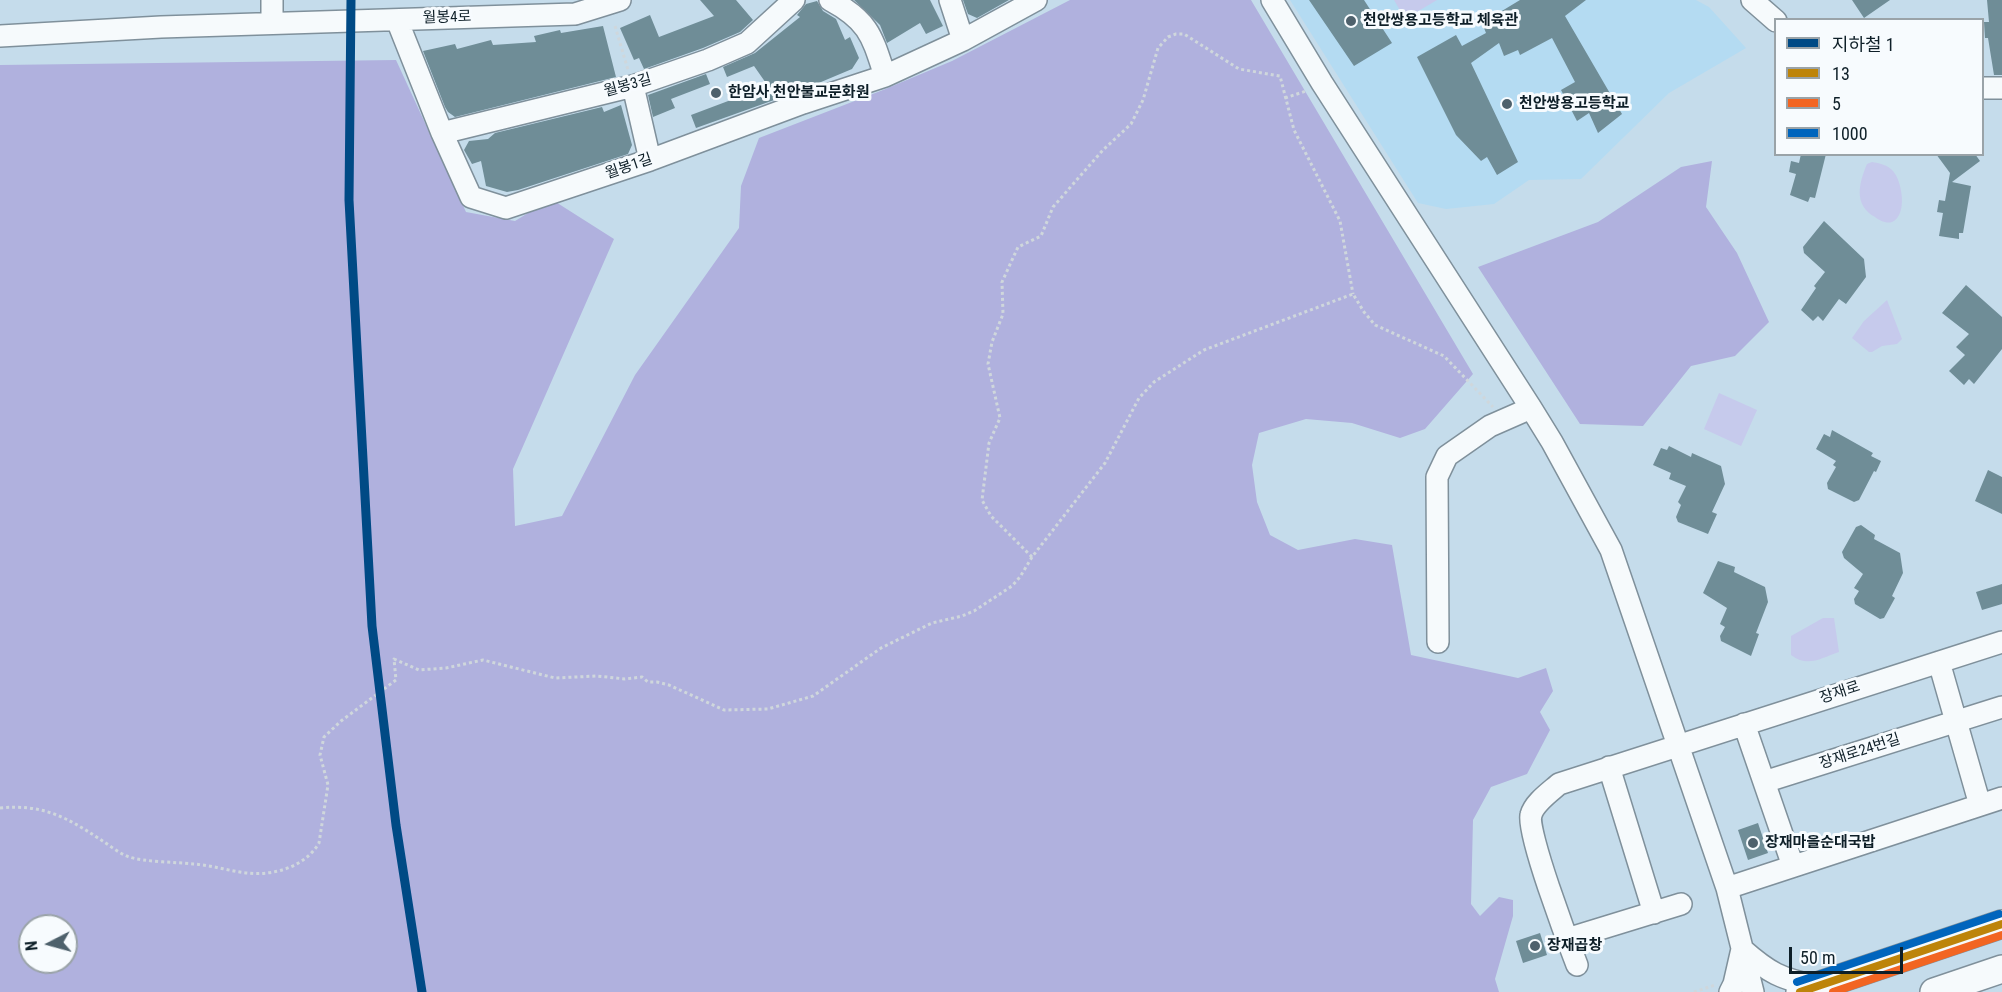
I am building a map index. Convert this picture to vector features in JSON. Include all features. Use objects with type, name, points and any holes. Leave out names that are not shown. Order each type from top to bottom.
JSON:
[{"type":"main road","points":[[1808,989],[2002,924]]},
{"type":"main road","points":[[1934,992],[2002,969]]},
{"type":"street","points":[[272,0],[272,23]]},
{"type":"street","name":"월봉3길","points":[[442,133],[633,86],[708,60],[747,43],[794,0]]},
{"type":"street","points":[[830,0],[858,17],[874,40],[885,76]]},
{"type":"street","points":[[950,0],[963,40]]},
{"type":"street","name":"월봉1길","points":[[397,20],[442,133],[471,197],[506,208],[650,160],[803,103],[885,76],[963,40],[1036,0]]},
{"type":"street","points":[[1272,0],[1322,83],[1531,408],[1611,550],[1727,888],[1753,992]]},
{"type":"street","points":[[1752,0],[1774,19]]},
{"type":"street","name":"월봉4로","points":[[0,36],[272,23],[575,14],[615,1]]},
{"type":"street","points":[[633,86],[650,160]]},
{"type":"street","points":[[1984,88],[2002,88]]},
{"type":"street","points":[[1438,642],[1437,477],[1447,456],[1490,426],[1531,408]]},
{"type":"street","name":"장재로","points":[[1577,965],[1536,848],[1530,817],[1533,809],[1559,784],[2002,642]]},
{"type":"street","points":[[1939,662],[1980,805]]},
{"type":"street","name":"장재로24번길","points":[[1764,782],[2002,707]]},
{"type":"street","points":[[1744,724],[1793,866]]},
{"type":"street","points":[[1609,767],[1654,913]]},
{"type":"street","points":[[1727,888],[2002,798]]},
{"type":"street","points":[[1567,939],[1681,904]]},
{"type":"street","points":[[1724,988],[1734,984],[1742,949]]},
{"type":"street","points":[[1742,949],[1762,967],[1808,989]]},
{"type":"path","points":[[615,26],[633,86]]},
{"type":"path","points":[[1032,557],[991,516],[982,500],[989,443],[1000,418],[988,364],[992,342],[1003,314],[1002,282],[1018,247],[1041,236],[1053,207],[1103,150],[1131,124],[1143,100],[1158,48],[1168,37],[1176,34],[1184,34],[1239,69],[1280,76],[1294,130],[1340,221],[1353,294],[1364,312],[1375,325],[1444,356],[1487,399],[1501,421]]},
{"type":"path","points":[[1285,98],[1313,89],[1322,83]]},
{"type":"path","points":[[0,808],[29,807],[65,817],[119,852],[134,858],[210,865],[250,874],[279,870],[303,861],[315,851],[319,843],[328,784],[320,755],[324,737],[341,721],[396,680],[394,659],[419,670],[446,668],[483,660],[555,678],[597,676],[625,679],[642,677],[648,682],[669,686],[724,710],[768,709],[813,696],[881,648],[932,623],[974,611],[1012,586],[1106,463],[1139,398],[1154,382],[1204,350],[1353,294]]},
{"type":"path","points":[[1694,992],[1724,988]]},
{"type":"shaded area","points":[[1070,0],[1251,0],[1473,374],[1425,429],[1400,438],[1352,423],[1306,419],[1259,433],[1252,465],[1257,502],[1270,535],[1298,550],[1355,539],[1392,545],[1411,655],[1518,678],[1546,668],[1553,691],[1540,712],[1550,730],[1527,774],[1491,787],[1473,820],[1471,904],[1480,916],[1499,897],[1513,900],[1513,916],[1495,979],[1499,992],[0,992],[0,65],[396,60],[466,212],[515,221],[551,199],[614,239],[513,469],[515,526],[562,516],[635,375],[739,228],[741,186],[759,138],[952,61]]},
{"type":"shaded area","name":"천안쌍용고등학교","points":[[1290,0],[1696,0],[1709,7],[1746,48],[1669,93],[1581,179],[1529,180],[1494,204],[1446,209],[1418,203]]},
{"type":"shaded area","points":[[1394,0],[1437,0],[1405,19]]},
{"type":"shaded area","points":[[1712,161],[1706,207],[1737,253],[1769,322],[1735,356],[1691,366],[1643,426],[1580,424],[1478,267],[1598,222],[1681,167]]},
{"type":"shaded area","points":[[1872,162],[1891,169],[1899,182],[1902,205],[1897,218],[1892,222],[1885,222],[1868,212],[1861,200],[1862,179],[1867,164]]},
{"type":"shaded area","points":[[1887,300],[1902,339],[1897,344],[1882,346],[1869,352],[1852,338],[1864,321]]},
{"type":"shaded area","points":[[1719,393],[1757,410],[1741,446],[1704,429]]},
{"type":"shaded area","points":[[1823,618],[1834,618],[1839,652],[1809,661],[1797,659],[1791,655],[1791,636]]},
{"type":"building","points":[[700,0],[736,0],[753,20],[740,32],[644,69],[639,58],[634,60],[620,28],[650,15],[659,37],[714,16]]},
{"type":"building","points":[[854,0],[930,0],[943,26],[926,34],[920,23],[887,43],[880,25]]},
{"type":"building","points":[[963,0],[1009,0],[977,18],[968,14]]},
{"type":"building","name":"천안쌍용고등학교 체육관","points":[[1309,0],[1364,0],[1392,43],[1354,66]]},
{"type":"building","points":[[1520,0],[1586,0],[1565,16],[1622,114],[1598,133],[1589,113],[1577,121],[1561,90],[1575,82],[1552,38],[1520,55],[1518,50],[1504,56],[1499,43],[1471,63],[1518,162],[1497,175],[1487,157],[1481,161],[1456,135],[1417,57],[1456,35],[1462,46],[1486,33],[1482,23]]},
{"type":"building","points":[[1852,0],[1890,0],[1864,18]]},
{"type":"building","points":[[1987,0],[2002,0],[2002,75],[1994,75],[1988,38],[1985,38],[1984,22],[1989,22]]},
{"type":"building","points":[[817,1],[823,11],[836,19],[845,40],[850,37],[859,58],[852,69],[802,90],[696,128],[691,115],[768,86],[754,66],[727,77],[723,67],[755,53],[800,17],[797,15],[806,4]]},
{"type":"building","points":[[603,26],[616,77],[455,117],[445,107],[423,51],[455,44],[457,49],[491,40],[493,45],[536,42],[534,36],[560,30],[561,33]]},
{"type":"building","points":[[706,74],[710,84],[671,99],[675,108],[653,117],[648,95]]},
{"type":"building","points":[[621,105],[632,145],[628,154],[518,190],[507,192],[486,186],[481,161],[472,164],[464,150],[469,141],[488,139],[495,133],[602,107],[604,112]]},
{"type":"building","points":[[1801,156],[1826,156],[1815,198],[1810,197],[1808,202],[1790,195],[1796,174],[1789,172],[1791,161],[1799,163]]},
{"type":"building","points":[[1937,156],[1976,156],[1980,161],[1952,182],[1971,186],[1963,233],[1959,233],[1959,239],[1939,236],[1943,213],[1937,212],[1939,200],[1945,201],[1950,173]]},
{"type":"building","points":[[1824,221],[1864,259],[1866,277],[1846,304],[1839,299],[1823,321],[1818,316],[1813,321],[1801,310],[1816,288],[1814,286],[1825,272],[1804,253],[1803,247]]},
{"type":"building","points":[[1966,285],[2002,317],[2002,349],[1974,384],[1969,379],[1964,385],[1949,371],[1965,355],[1956,347],[1969,334],[1942,313]]},
{"type":"building","points":[[1832,430],[1873,453],[1871,456],[1881,461],[1859,500],[1854,502],[1828,489],[1827,483],[1836,467],[1833,465],[1836,461],[1816,449],[1824,434],[1830,437]]},
{"type":"building","points":[[1669,446],[1691,457],[1692,453],[1721,466],[1725,484],[1712,512],[1717,514],[1708,534],[1678,522],[1676,517],[1681,505],[1678,502],[1686,486],[1669,479],[1671,473],[1653,465],[1661,448],[1667,450]]},
{"type":"building","points":[[1988,470],[2002,477],[2002,514],[1975,501]]},
{"type":"building","points":[[1861,525],[1875,535],[1874,539],[1900,553],[1903,573],[1892,596],[1895,598],[1884,618],[1880,619],[1855,604],[1854,599],[1859,591],[1854,588],[1863,574],[1844,558],[1842,552],[1856,527]]},
{"type":"building","points":[[1718,561],[1735,567],[1734,572],[1765,587],[1768,602],[1756,633],[1759,634],[1751,656],[1721,641],[1720,636],[1725,627],[1720,624],[1727,608],[1703,593]]},
{"type":"building","points":[[2002,584],[2002,604],[1982,610],[1976,592]]},
{"type":"building","points":[[1758,823],[1768,853],[1748,860],[1738,830]]},
{"type":"building","points":[[1540,933],[1547,955],[1523,963],[1516,941]]},
{"type":"metro line","name":"1","points":[[351,0],[349,200],[372,626],[396,825],[422,992]]},
{"type":"transit line","name":"1000","points":[[1797,982],[1999,914]]},
{"type":"transit line","name":"13","points":[[1800,992],[2002,924]]},
{"type":"transit line","name":"5","points":[[1833,992],[2002,935]]},
{"type":"place","name":"천안쌍용고등학교 체육관","points":[[1351,21]]},
{"type":"place","name":"한암사 천안불교문화원","points":[[716,93]]},
{"type":"place","name":"천안쌍용고등학교","points":[[1507,104]]},
{"type":"place","name":"장재마을순대국밥","points":[[1753,843]]},
{"type":"place","name":"장재곱창","points":[[1535,946]]}]
